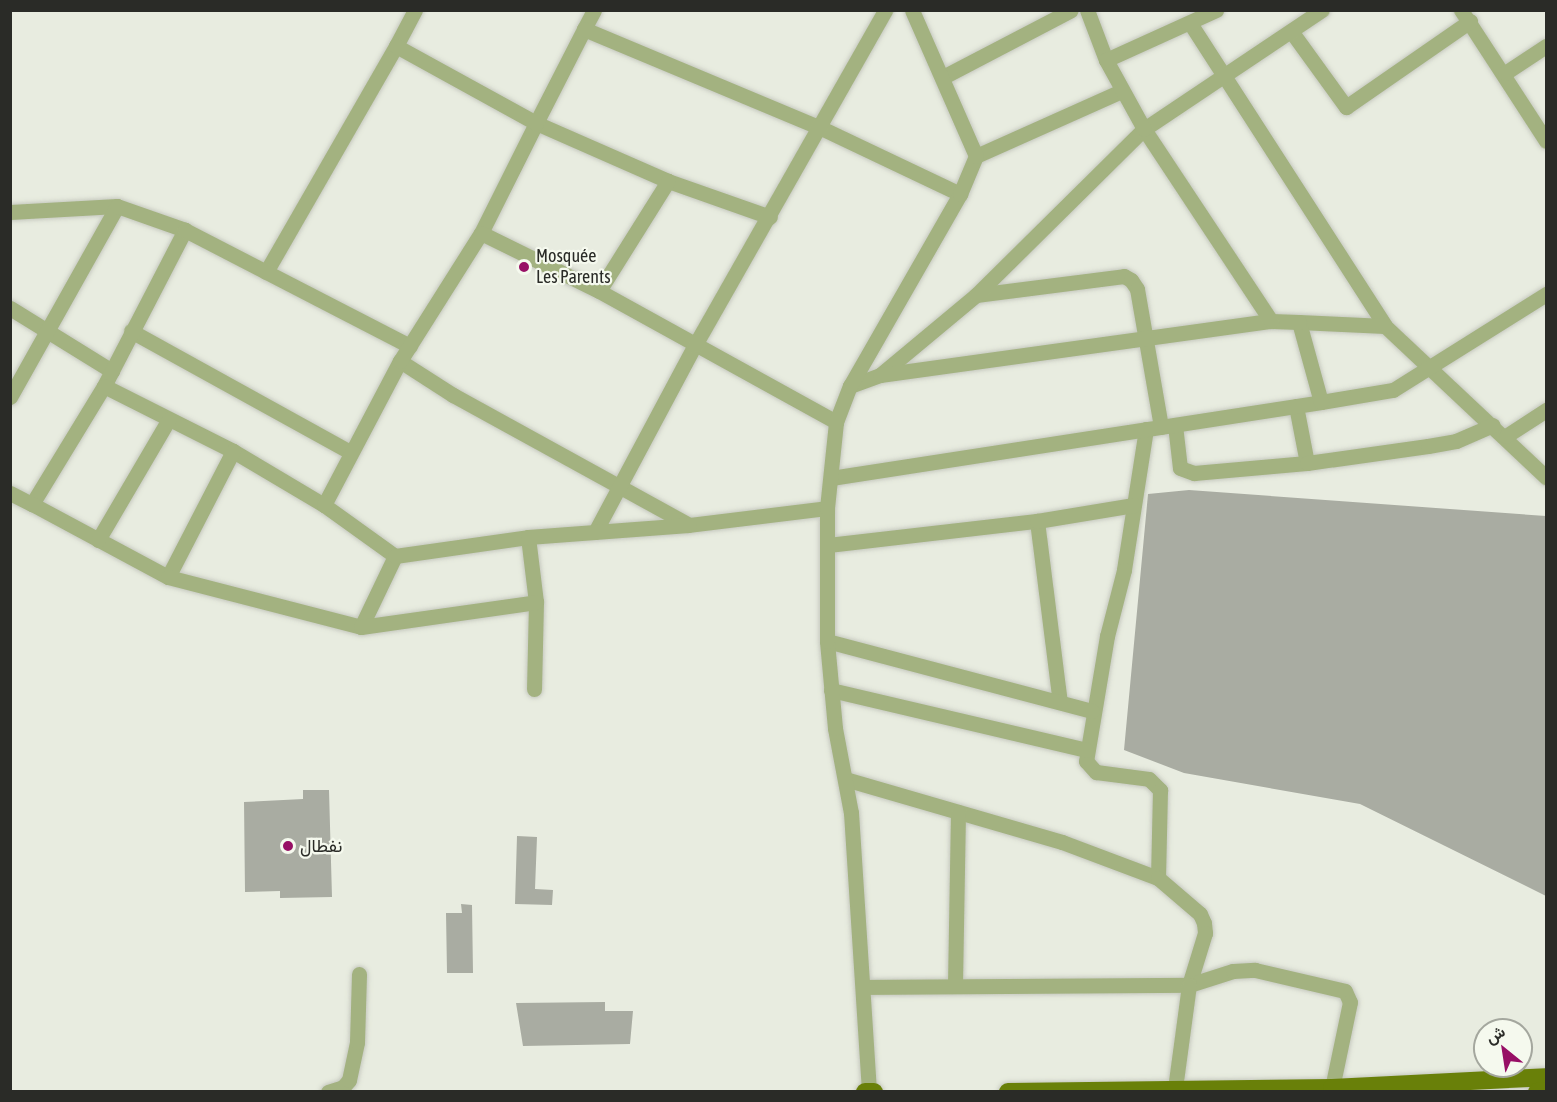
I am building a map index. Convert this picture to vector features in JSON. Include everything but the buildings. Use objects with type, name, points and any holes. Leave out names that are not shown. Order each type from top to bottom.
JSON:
[{"type":"main road","points":[[1008,1092],[1168,1089],[1307,1090],[1546,1077]]},
{"type":"main road","points":[[1537,1092],[1546,1091]]},
{"type":"street","points":[[266,272],[415,10]]},
{"type":"street","points":[[324,505],[400,361],[480,233],[594,10]]},
{"type":"street","points":[[595,532],[695,345],[770,218],[885,10]]},
{"type":"street","points":[[912,10],[976,156]]},
{"type":"street","points":[[943,77],[1071,10]]},
{"type":"street","points":[[1087,10],[1106,60],[1121,91],[1271,321]]},
{"type":"street","points":[[1106,60],[1216,10]]},
{"type":"street","points":[[880,375],[976,295],[1144,129],[1322,10]]},
{"type":"street","points":[[1291,31],[1346,107],[1468,15],[1546,141]]},
{"type":"street","points":[[1190,23],[1385,326],[1428,368],[1506,436],[1546,477]]},
{"type":"street","points":[[584,29],[821,128],[960,194]]},
{"type":"street","points":[[396,46],[536,123],[668,180],[770,218]]},
{"type":"street","points":[[1504,73],[1546,46]]},
{"type":"street","points":[[870,1091],[854,844],[831,690],[827,640],[827,508],[836,422],[850,386],[960,194],[976,156],[1121,91]]},
{"type":"street","points":[[599,291],[668,180]]},
{"type":"street","points":[[10,212],[117,206],[185,230],[410,346]]},
{"type":"street","points":[[10,397],[117,206]]},
{"type":"street","points":[[32,504],[104,386],[185,230]]},
{"type":"street","points":[[480,233],[599,291],[836,422]]},
{"type":"street","points":[[976,295],[1124,276],[1137,289],[1160,427],[1184,472],[1307,464],[1456,441],[1493,425]]},
{"type":"street","points":[[831,478],[1393,390],[1546,294]]},
{"type":"street","points":[[10,308],[49,328],[112,370]]},
{"type":"street","points":[[850,386],[880,375],[1271,321],[1385,326]]},
{"type":"street","points":[[1299,322],[1321,402]]},
{"type":"street","points":[[131,332],[350,452]]},
{"type":"street","points":[[400,361],[453,395],[689,525]]},
{"type":"street","points":[[104,386],[233,451],[324,505],[395,555],[528,537],[689,525],[827,508]]},
{"type":"street","points":[[1296,406],[1307,464]]},
{"type":"street","points":[[1506,436],[1546,410]]},
{"type":"street","points":[[98,540],[169,419]]},
{"type":"street","points":[[1158,878],[1160,790],[1149,778],[1096,772],[1086,761],[1086,750],[1092,711],[1124,570],[1134,505],[1160,427]]},
{"type":"street","points":[[168,577],[233,451]]},
{"type":"street","points":[[10,493],[168,577],[362,627],[536,602]]},
{"type":"street","points":[[828,544],[1038,521],[1134,505]]},
{"type":"street","points":[[1038,521],[1060,702]]},
{"type":"street","points":[[528,537],[536,602],[534,689]]},
{"type":"street","points":[[362,627],[395,555]]},
{"type":"street","points":[[827,640],[1092,711]]},
{"type":"street","points":[[831,690],[1086,750]]},
{"type":"street","points":[[845,779],[1062,842],[1158,878],[1200,914],[1204,922],[1205,933],[1189,985],[1168,1089]]},
{"type":"street","points":[[955,984],[958,812]]},
{"type":"street","points":[[863,987],[955,984],[1189,985],[1233,971],[1255,970],[1345,991],[1350,1002],[1332,1088]]},
{"type":"street","points":[[328,1092],[344,1087],[350,1080],[357,1042],[359,974]]},
{"type":"place","name":"Mosquée Les Parents","points":[[524,267]]},
{"type":"place","name":"نفطال","points":[[288,846]]}]
